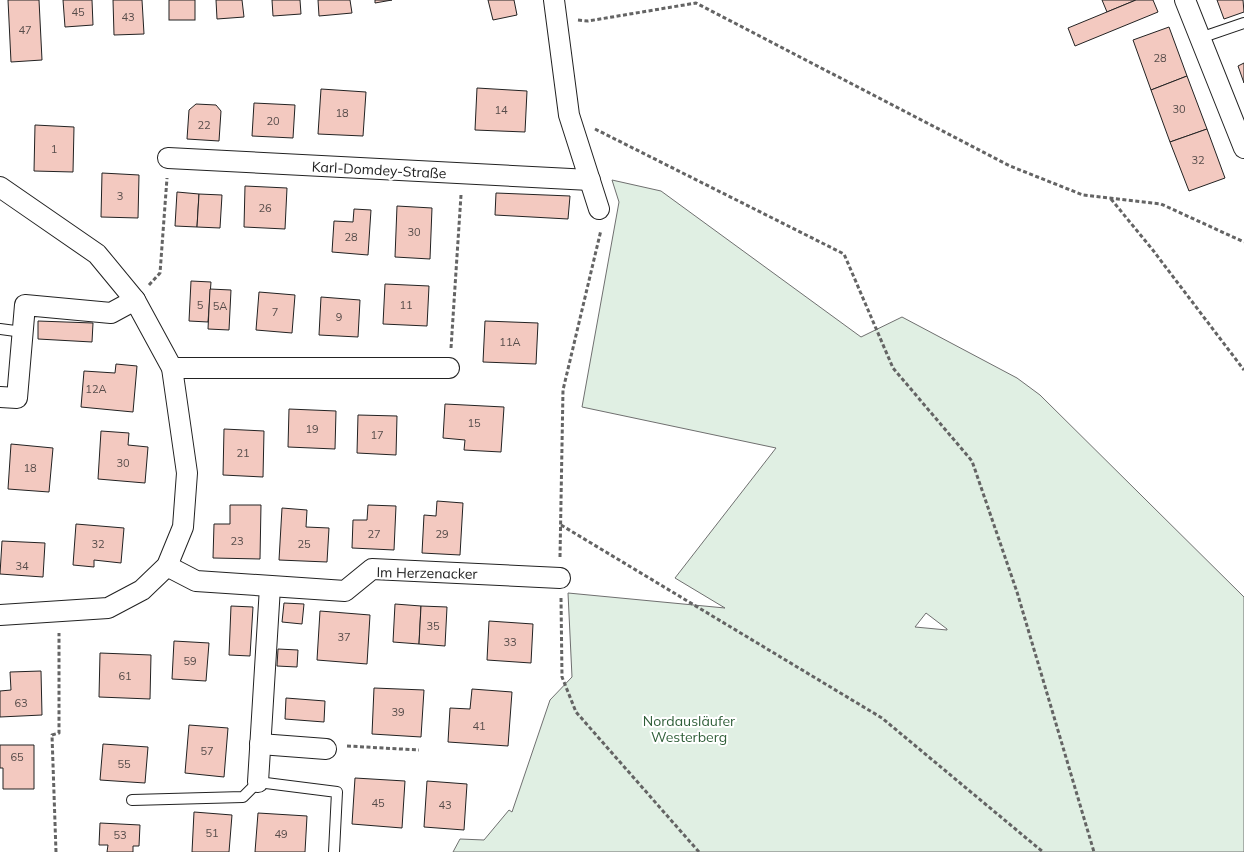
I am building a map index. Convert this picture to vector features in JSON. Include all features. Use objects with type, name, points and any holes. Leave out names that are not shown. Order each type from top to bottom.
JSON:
[{"type":"street","points":[[1185,0],[1242,139]]},
{"type":"street","points":[[556,8],[569,115],[599,209]]},
{"type":"street","name":"Karl-Domdey-Straße","points":[[168,158],[590,180]]},
{"type":"street","points":[[0,187],[97,254],[135,300],[172,368],[187,473],[183,527],[167,566],[142,590],[108,608],[0,616]]},
{"type":"street","points":[[0,397],[17,398],[25,305],[111,313],[135,300]]},
{"type":"street","points":[[172,368],[450,368]]},
{"type":"street","name":"Im Herzenacker","points":[[167,566],[196,581],[345,591],[372,569],[560,578]]},
{"type":"street","points":[[258,782],[270,587]]},
{"type":"street","points":[[260,744],[326,748]]},
{"type":"lane","points":[[1200,38],[1244,22]]},
{"type":"lane","points":[[0,329],[23,332]]},
{"type":"lane","points":[[132,800],[242,797],[258,782],[337,792],[334,852]]},
{"type":"path","points":[[556,8],[588,21],[696,3],[1010,166],[1084,195],[1161,204],[1244,242]]},
{"type":"path","points":[[569,115],[644,155],[844,254],[893,368],[972,461],[1018,592],[1094,852]]},
{"type":"path","points":[[135,300],[160,273],[168,158]]},
{"type":"path","points":[[450,368],[462,174]]},
{"type":"path","points":[[1110,198],[1152,249],[1244,370]]},
{"type":"path","points":[[599,209],[602,226],[563,390],[560,578],[562,676],[576,712],[699,852]]},
{"type":"path","points":[[561,525],[882,718],[1043,852]]},
{"type":"path","points":[[56,852],[52,735],[59,733],[59,612]]},
{"type":"path","points":[[326,748],[342,746],[419,750]]},
{"type":"green space","name":"Nordausläufer Westerberg","points":[[612,180],[661,191],[861,337],[902,317],[1017,378],[1040,395],[1244,597],[1244,852],[453,852],[460,839],[484,840],[509,810],[512,812],[550,700],[572,677],[568,593],[725,608],[675,578],[776,448],[582,407],[619,202]],"holes":[[[926,613],[947,630],[915,627]]]},
{"type":"building","points":[[8,0],[39,0],[42,60],[11,62]]},
{"type":"building","points":[[63,0],[92,0],[93,25],[65,27]]},
{"type":"building","points":[[113,0],[142,0],[144,34],[114,35]]},
{"type":"building","points":[[169,0],[195,0],[195,20],[169,20]]},
{"type":"building","points":[[216,0],[242,0],[244,17],[217,19]]},
{"type":"building","points":[[272,0],[300,0],[301,14],[273,16]]},
{"type":"building","points":[[318,0],[350,0],[352,13],[319,16]]},
{"type":"building","points":[[375,0],[392,0],[375,3]]},
{"type":"building","points":[[488,0],[514,0],[517,15],[493,20]]},
{"type":"building","points":[[1102,0],[1136,0],[1107,12]]},
{"type":"building","points":[[1136,0],[1153,0],[1158,12],[1075,46],[1068,28]]},
{"type":"building","points":[[1217,0],[1243,0],[1244,12],[1224,19]]},
{"type":"building","points":[[1169,27],[1187,76],[1151,90],[1133,40]]},
{"type":"building","points":[[1244,63],[1244,83],[1238,66]]},
{"type":"building","points":[[1187,76],[1207,129],[1170,142],[1151,90]]},
{"type":"building","points":[[477,88],[527,91],[525,132],[475,130]]},
{"type":"building","points":[[321,89],[366,92],[363,136],[318,134]]},
{"type":"building","points":[[254,103],[295,105],[293,138],[252,136]]},
{"type":"building","points":[[196,104],[216,105],[221,111],[219,141],[187,139],[189,110]]},
{"type":"building","points":[[35,125],[74,127],[73,172],[34,171]]},
{"type":"building","points":[[1207,129],[1225,178],[1189,191],[1170,142]]},
{"type":"building","points":[[102,173],[139,175],[138,218],[101,217]]},
{"type":"building","points":[[245,186],[287,188],[285,229],[244,227]]},
{"type":"building","points":[[177,192],[199,194],[197,227],[175,226]]},
{"type":"building","points":[[496,193],[570,196],[568,219],[495,215]]},
{"type":"building","points":[[199,194],[222,195],[220,228],[197,227]]},
{"type":"building","points":[[397,206],[432,208],[430,259],[395,257]]},
{"type":"building","points":[[354,209],[371,210],[368,255],[332,252],[334,221],[353,222]]},
{"type":"building","points":[[191,281],[211,282],[208,322],[189,321]]},
{"type":"building","points":[[385,284],[429,286],[427,326],[383,324]]},
{"type":"building","points":[[210,289],[231,290],[229,330],[208,329]]},
{"type":"building","points":[[259,292],[295,295],[292,333],[256,330]]},
{"type":"building","points":[[321,297],[360,300],[358,337],[319,335]]},
{"type":"building","points":[[38,321],[93,323],[92,342],[38,339]]},
{"type":"building","points":[[485,321],[538,323],[536,364],[483,362]]},
{"type":"building","points":[[116,364],[137,366],[133,412],[81,407],[84,371],[115,373]]},
{"type":"building","points":[[445,404],[504,407],[501,452],[464,450],[465,440],[443,438]]},
{"type":"building","points":[[289,409],[336,411],[335,449],[288,447]]},
{"type":"building","points":[[358,415],[397,416],[396,455],[357,453]]},
{"type":"building","points":[[224,429],[264,431],[263,477],[223,475]]},
{"type":"building","points":[[101,431],[129,433],[128,445],[148,447],[145,483],[98,479]]},
{"type":"building","points":[[11,444],[53,448],[49,492],[8,489]]},
{"type":"building","points":[[437,501],[463,503],[460,555],[422,553],[424,515],[436,516]]},
{"type":"building","points":[[230,505],[261,505],[260,559],[213,558],[214,524],[230,524]]},
{"type":"building","points":[[368,505],[396,506],[394,550],[352,548],[353,520],[367,520]]},
{"type":"building","points":[[282,508],[307,510],[306,527],[329,528],[327,562],[279,560]]},
{"type":"building","points":[[76,524],[124,528],[121,563],[94,560],[94,567],[73,565]]},
{"type":"building","points":[[2,541],[45,543],[43,577],[0,574]]},
{"type":"building","points":[[284,603],[304,604],[302,624],[282,622]]},
{"type":"building","points":[[395,604],[421,606],[419,644],[393,642]]},
{"type":"building","points":[[231,606],[253,607],[250,656],[229,655]]},
{"type":"building","points":[[421,606],[447,607],[445,646],[419,644]]},
{"type":"building","points":[[320,611],[370,615],[367,664],[317,660]]},
{"type":"building","points":[[489,621],[533,624],[531,663],[487,660]]},
{"type":"building","points":[[174,641],[209,643],[206,681],[172,679]]},
{"type":"building","points":[[278,649],[298,650],[297,667],[277,666]]},
{"type":"building","points":[[100,653],[151,655],[150,699],[99,697]]},
{"type":"building","points":[[41,671],[42,715],[0,717],[0,691],[11,690],[10,672]]},
{"type":"building","points":[[374,688],[424,690],[421,737],[372,734]]},
{"type":"building","points":[[472,689],[512,692],[508,746],[448,742],[450,708],[470,709]]},
{"type":"building","points":[[286,698],[325,701],[324,722],[285,719]]},
{"type":"building","points":[[189,725],[228,728],[224,777],[185,773]]},
{"type":"building","points":[[103,744],[148,747],[145,783],[100,780]]},
{"type":"building","points":[[0,745],[34,745],[34,789],[3,789],[3,768],[0,768]]},
{"type":"building","points":[[355,778],[405,781],[402,828],[352,824]]},
{"type":"building","points":[[427,781],[467,784],[464,830],[424,827]]},
{"type":"building","points":[[194,812],[232,815],[229,852],[192,852]]},
{"type":"building","points":[[258,813],[307,816],[305,852],[255,852]]},
{"type":"building","points":[[100,823],[140,825],[139,846],[133,846],[133,852],[107,852],[108,845],[99,845]]}]
